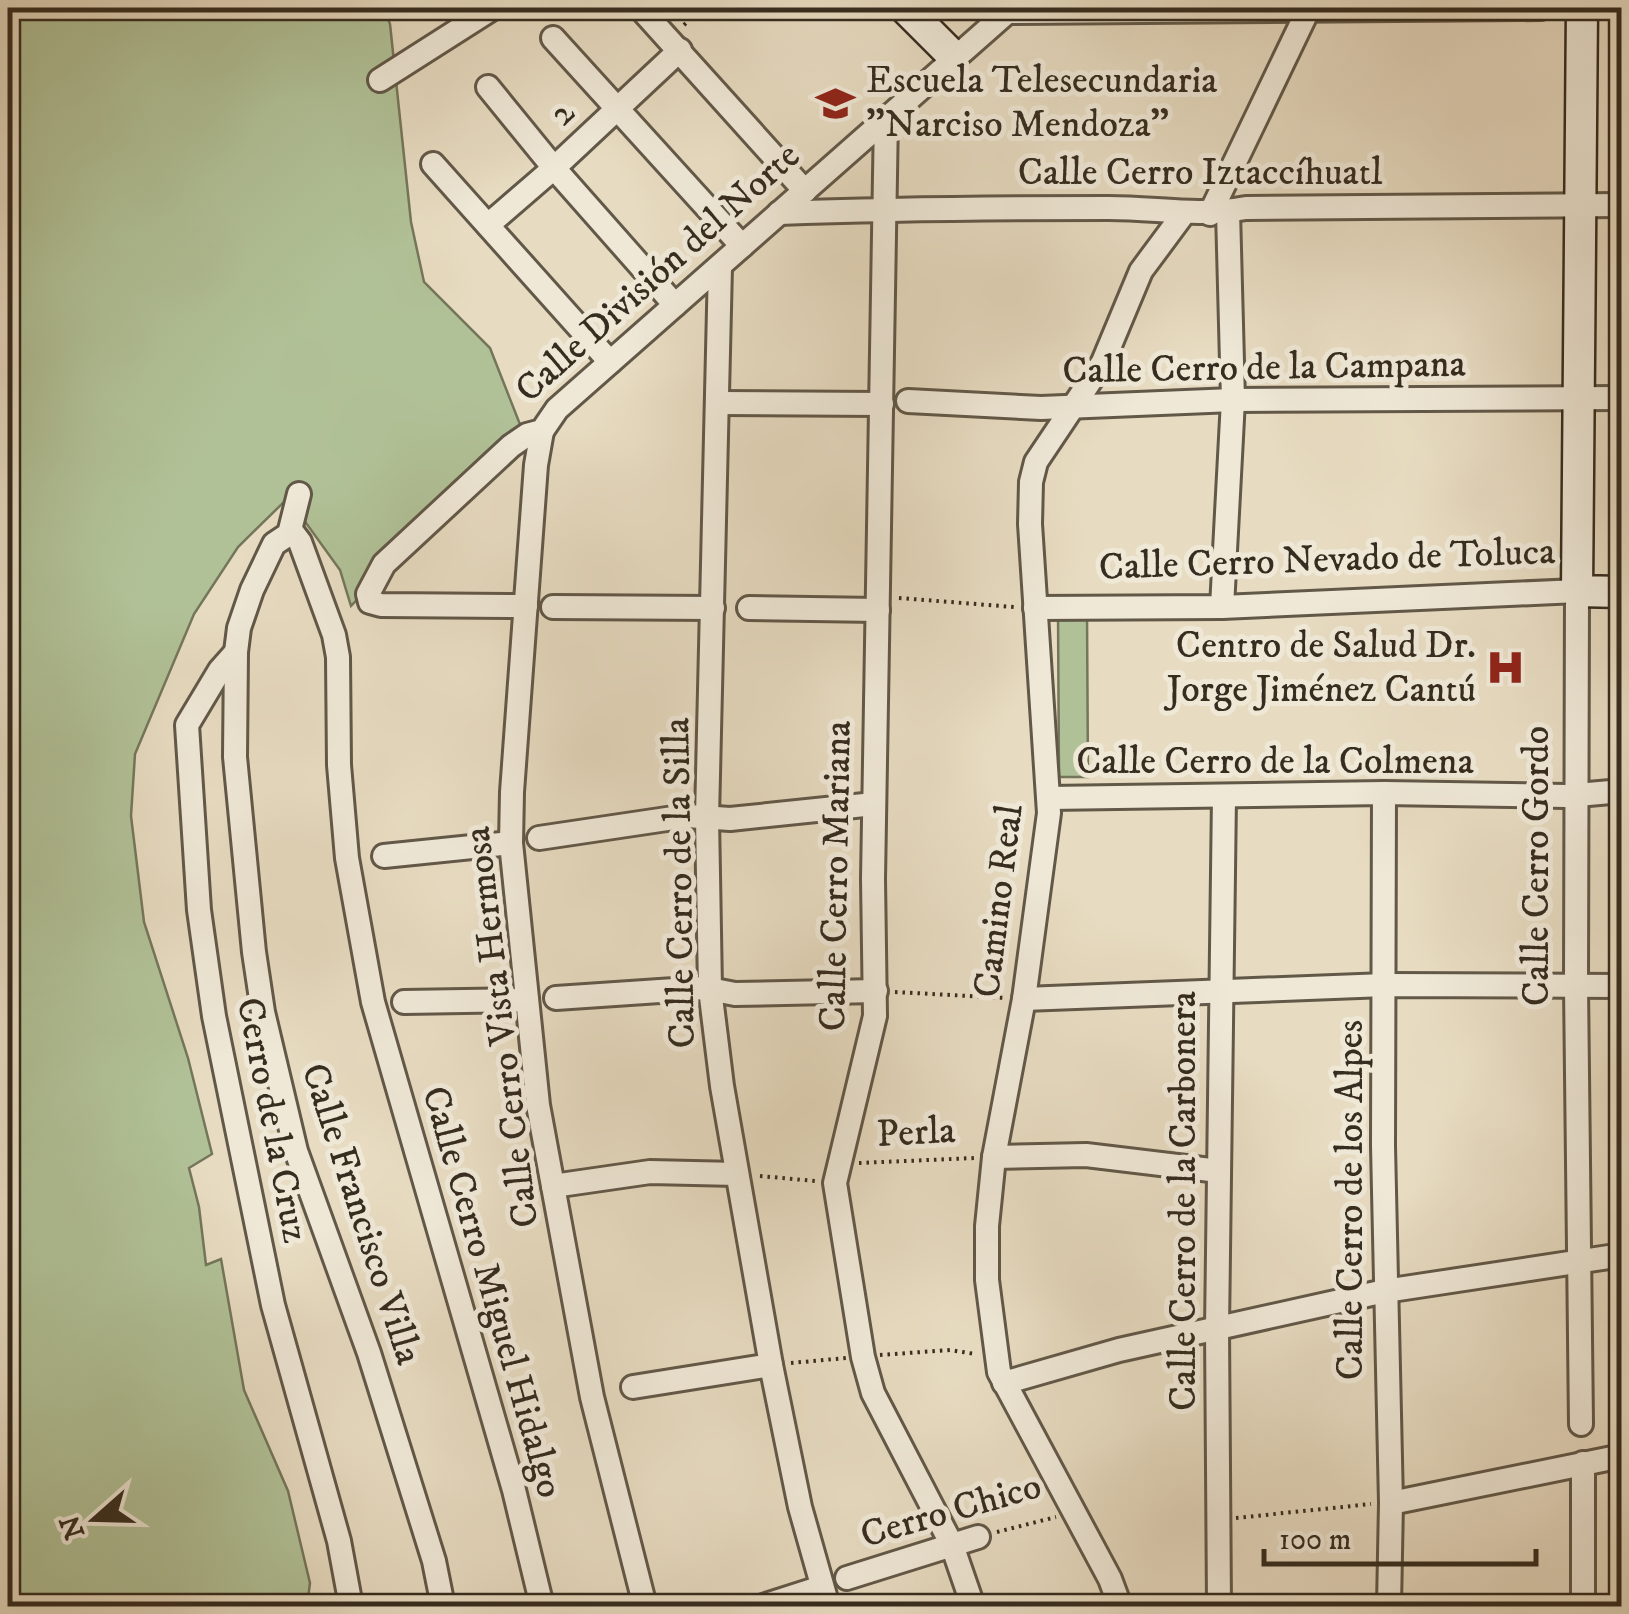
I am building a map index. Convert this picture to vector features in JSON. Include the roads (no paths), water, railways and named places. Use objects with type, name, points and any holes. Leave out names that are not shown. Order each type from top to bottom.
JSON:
[{"type":"street","points":[[380,80],[492,8]]},
{"type":"street","points":[[640,8],[805,191]]},
{"type":"street","points":[[905,8],[953,56]]},
{"type":"street","points":[[1009,10],[1541,8]]},
{"type":"street","name":"Calle Cerro Gordo","points":[[1581,1424],[1576,986],[1582,8]]},
{"type":"street","points":[[1222,607],[1233,400],[1219,213],[1309,9]]},
{"type":"street","name":"Calle División del Norte","points":[[526,606],[380,605],[370,602],[368,594],[384,564],[511,446],[527,434],[542,431],[557,409],[1009,10]]},
{"type":"street","points":[[554,38],[742,246]]},
{"type":"street","name":"2","points":[[488,224],[618,109],[675,44]]},
{"type":"street","points":[[488,88],[676,305]]},
{"type":"street","name":"Calle Cerro Mariana","points":[[886,118],[874,804],[875,1016],[837,1174],[860,1339],[873,1393],[952,1545],[972,1606]]},
{"type":"street","points":[[433,164],[610,362]]},
{"type":"street","name":"Calle Cerro Iztaccíhuatl","points":[[779,213],[1136,208],[1184,214],[1246,208],[1622,205]]},
{"type":"street","name":"Camino Real","points":[[1120,1606],[1110,1579],[1004,1383],[995,1356],[988,1226],[994,1157],[1024,998],[1047,832],[1031,482],[1036,462],[1103,362],[1141,271],[1184,214]]},
{"type":"street","name":"Calle Cerro de la Silla","points":[[720,266],[707,818],[710,989],[722,1086],[771,1365],[800,1507],[825,1597]]},
{"type":"street","name":"Calle Cerro de la Campana","points":[[908,401],[1074,408],[1233,400],[1622,398]]},
{"type":"street","points":[[718,403],[882,404]]},
{"type":"street","name":"Calle Cerro Vista Hermosa","points":[[542,431],[536,465],[511,843],[538,1105],[552,1186],[592,1396],[645,1606]]},
{"type":"street","name":"Calle Francisco Villa","points":[[299,494],[288,534],[274,544],[252,590],[239,628],[236,652],[239,814],[263,1012],[296,1150],[369,1353],[444,1606]]},
{"type":"street","name":"Calle Cerro Miguel Hidalgo","points":[[288,534],[300,542],[336,646],[339,765],[347,858],[373,1002],[514,1490],[542,1606]]},
{"type":"street","name":"Calle Cerro Nevado de Toluca","points":[[1035,608],[1222,607],[1622,592]]},
{"type":"street","points":[[553,607],[713,608]]},
{"type":"street","points":[[749,608],[878,610]]},
{"type":"street","name":"Cerro de la Cruz","points":[[236,652],[220,670],[187,725],[202,836],[200,910],[214,1016],[273,1305],[339,1542],[351,1606]]},
{"type":"street","name":"Calle Cerro de la Colmena","points":[[1048,798],[1578,794],[1622,790]]},
{"type":"street","name":"Calle Cerro de los Alpes","points":[[1384,794],[1390,1606]]},
{"type":"street","name":"Calle Cerro de la Carbonera","points":[[1219,1606],[1217,1329],[1224,796]]},
{"type":"street","points":[[539,838],[687,816],[730,819],[874,804]]},
{"type":"street","points":[[384,856],[511,843]]},
{"type":"street","points":[[1024,998],[1385,985],[1622,986]]},
{"type":"street","points":[[556,998],[710,989],[736,994],[876,992]]},
{"type":"street","points":[[404,1002],[526,1000]]},
{"type":"street","points":[[236,1126],[258,1118]]},
{"type":"street","points":[[994,1157],[1086,1154],[1218,1171]]},
{"type":"street","points":[[552,1186],[650,1172],[737,1174]]},
{"type":"street","points":[[1004,1383],[1120,1350],[1385,1291],[1622,1255]]},
{"type":"street","points":[[632,1387],[771,1365]]},
{"type":"street","points":[[1391,1502],[1622,1456]]},
{"type":"street","points":[[1582,1606],[1583,1462]]},
{"type":"street","name":"Cerro Chico","points":[[847,1578],[978,1537]]},
{"type":"street","points":[[763,1606],[825,1597]]},
{"type":"place","name":"Escuela Telesecundaria \"Narciso Mendoza\"","points":[[836,103]]},
{"type":"place","name":"Centro de Salud Dr. Jorge Jiménez Cantú","points":[[1506,668]]}]
